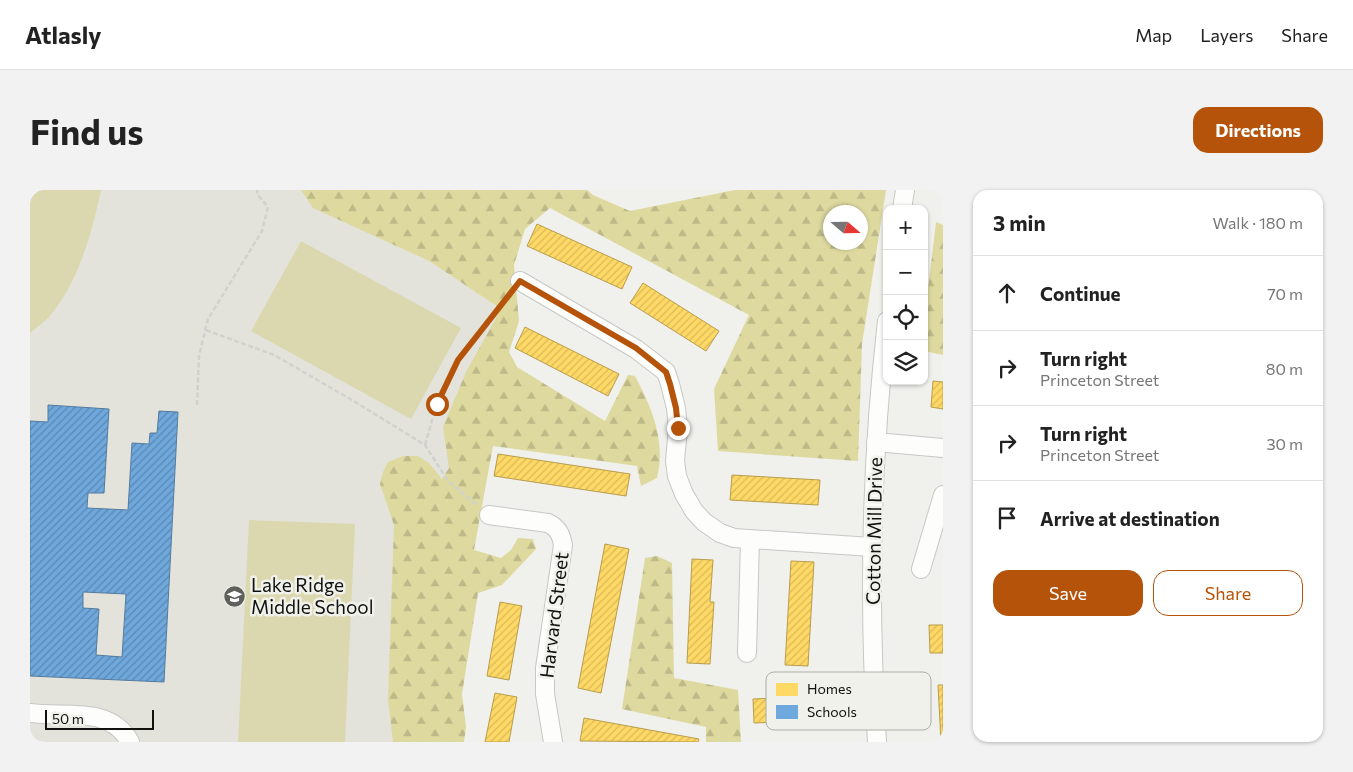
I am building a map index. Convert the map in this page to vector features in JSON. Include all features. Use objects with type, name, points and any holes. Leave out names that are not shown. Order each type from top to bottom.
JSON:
[{"type":"street","points":[[902,205],[904,190]]},
{"type":"street","points":[[520,281],[636,348],[666,372],[676,408],[678,428],[675,461],[678,476],[684,494],[694,511],[704,522],[720,533],[734,538],[872,548]]},
{"type":"street","name":"Cotton Mill Drive","points":[[874,672],[872,548],[876,442],[885,340]]},
{"type":"street","points":[[876,442],[943,448]]},
{"type":"street","points":[[921,569],[943,495]]},
{"type":"street","name":"Harvard Street","points":[[489,515],[548,523],[555,527],[561,535],[563,545],[545,668],[545,694],[553,742]]},
{"type":"street","points":[[747,653],[750,540]]},
{"type":"street","points":[[30,713],[95,716],[108,720],[120,728],[130,742]]},
{"type":"path","points":[[198,405],[199,356],[208,319],[262,231],[268,207],[257,194],[257,190]]},
{"type":"path","points":[[425,445],[437,404],[458,360],[520,281]]},
{"type":"path","points":[[206,330],[274,355],[425,445],[448,481],[489,515]]},
{"type":"shaded area","name":"Lake Ridge Middle School","points":[[30,190],[320,190],[324,212],[429,261],[501,309],[415,742],[30,742]]},
{"type":"shaded area","points":[[30,190],[101,190],[88,240],[76,274],[59,305],[48,318],[30,333]]},
{"type":"shaded area","points":[[301,241],[461,328],[411,419],[251,331]]},
{"type":"shaded area","points":[[249,520],[355,524],[345,742],[238,742]]},
{"type":"green space","points":[[301,190],[587,190],[593,195],[630,211],[735,190],[886,190],[862,344],[858,461],[718,451],[714,389],[749,315],[550,208],[525,229],[514,265],[519,321],[509,352],[517,367],[605,421],[628,375],[635,376],[647,400],[656,425],[660,451],[657,478],[641,486],[637,466],[493,446],[474,550],[501,558],[511,550],[518,538],[533,539],[536,549],[502,585],[478,593],[462,694],[466,727],[464,742],[393,742],[388,699],[394,525],[380,484],[388,462],[403,456],[418,456],[429,463],[442,479],[449,468],[443,427],[466,372],[501,309],[429,261],[313,208]]},
{"type":"green space","points":[[936,222],[943,225],[943,355],[928,352],[928,289]]},
{"type":"green space","points":[[657,556],[672,563],[674,678],[738,690],[741,742],[706,742],[706,727],[622,709],[645,558]]},
{"type":"building: Homes","points":[[537,224],[632,267],[622,289],[527,246]]},
{"type":"building: Homes","points":[[643,283],[719,331],[706,351],[630,303]]},
{"type":"building: Homes","points":[[525,327],[619,374],[608,396],[515,348]]},
{"type":"building: Homes","points":[[933,381],[943,382],[943,409],[931,407]]},
{"type":"building: Homes","points":[[498,454],[630,474],[626,496],[494,476]]},
{"type":"building: Homes","points":[[732,475],[820,480],[818,505],[730,500]]},
{"type":"building: Homes","points":[[605,544],[629,549],[601,693],[578,688]]},
{"type":"building: Homes","points":[[692,559],[713,560],[710,602],[714,602],[710,664],[687,663]]},
{"type":"building: Homes","points":[[791,561],[814,562],[808,666],[785,665]]},
{"type":"building: Homes","points":[[500,602],[522,606],[509,680],[487,676]]},
{"type":"building: Homes","points":[[929,625],[943,625],[943,653],[930,653]]},
{"type":"building: Homes","points":[[938,685],[943,685],[943,742],[941,742]]},
{"type":"building: Homes","points":[[495,693],[517,697],[509,742],[485,742]]},
{"type":"building: Homes","points":[[766,698],[766,723],[754,723],[753,699]]},
{"type":"building: Homes","points":[[584,718],[699,739],[698,742],[580,741]]},
{"type":"building: Schools","points":[[48,405],[109,409],[104,493],[88,493],[87,508],[128,510],[132,443],[149,444],[150,433],[157,433],[159,411],[178,412],[164,682],[30,676],[30,421],[48,422]],"holes":[[[83,592],[126,594],[122,657],[96,655],[99,609],[83,608]]]},
{"type":"place","name":"Lake Ridge Middle School","points":[[235,596]]},
{"type":"route","points":[[437,404],[458,360],[520,281],[636,348],[666,372],[676,408],[678,428]]}]
